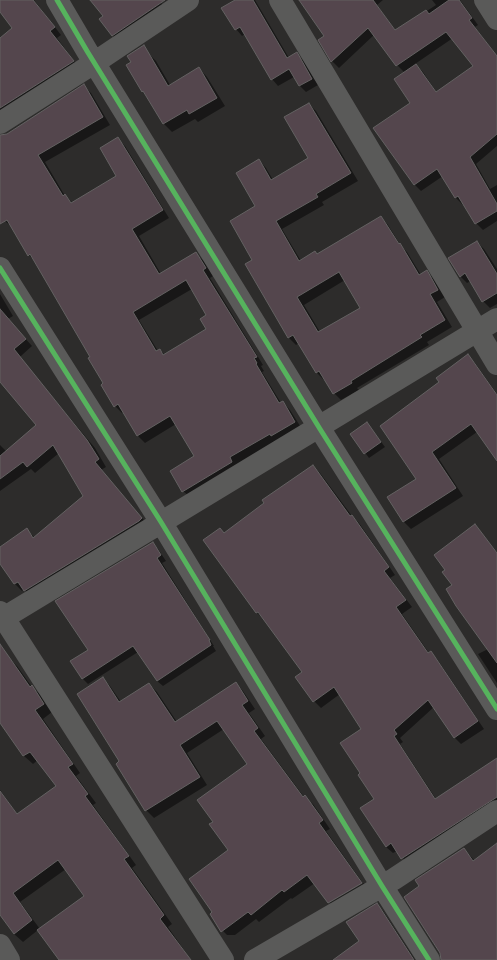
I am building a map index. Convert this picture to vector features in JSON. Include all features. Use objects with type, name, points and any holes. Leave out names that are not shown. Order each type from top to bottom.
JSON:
[{"type":"street","points":[[56,0],[497,709]]},
{"type":"street","points":[[0,123],[94,63],[188,0]]},
{"type":"street","points":[[280,0],[497,364]]},
{"type":"street","points":[[485,0],[497,19]]},
{"type":"street","points":[[0,268],[161,522],[382,886],[429,960]]},
{"type":"street","points":[[223,960],[1,616],[161,522],[497,319]]},
{"type":"street","points":[[255,960],[382,886],[497,811]]},
{"type":"street","points":[[0,945],[10,960]]},
{"type":"building","points":[[0,0],[33,0],[55,27],[50,31],[74,61],[0,108],[0,38],[12,28],[0,12]]},
{"type":"building","points":[[90,0],[165,0],[112,36],[99,19],[103,16]]},
{"type":"building","points":[[235,0],[253,0],[287,58],[297,52],[312,79],[299,86],[289,69],[271,80],[240,27],[235,30],[221,8]]},
{"type":"building","points":[[299,0],[373,0],[395,30],[426,10],[429,14],[449,0],[459,0],[472,18],[469,20],[497,56],[497,134],[470,157],[497,204],[497,211],[475,224],[458,196],[455,198],[437,169],[414,185],[373,128],[410,103],[394,79],[416,64],[436,92],[473,66],[446,32],[396,66],[368,28],[331,62],[318,40],[324,36]]},
{"type":"building","points":[[144,45],[168,86],[199,67],[217,98],[189,114],[187,110],[163,124],[126,65],[131,62],[127,56]]},
{"type":"building","points":[[84,84],[103,117],[38,155],[63,196],[65,194],[71,203],[116,176],[100,148],[118,137],[163,210],[132,229],[159,274],[196,252],[206,268],[203,270],[257,357],[254,358],[257,363],[256,364],[279,403],[283,401],[295,422],[271,436],[270,434],[230,457],[232,462],[182,492],[170,471],[194,456],[170,416],[137,436],[118,404],[114,407],[101,385],[103,383],[88,358],[90,357],[30,254],[28,256],[7,220],[0,224],[0,135],[7,134]],"holes":[[[186,280],[206,315],[200,319],[206,329],[163,355],[160,349],[156,351],[133,312]]]},
{"type":"building","points":[[309,103],[351,173],[316,194],[318,197],[276,221],[299,261],[315,251],[317,254],[381,216],[399,244],[400,243],[419,275],[427,270],[438,290],[430,294],[445,320],[420,335],[422,337],[351,381],[352,383],[333,394],[319,371],[316,373],[293,335],[288,338],[245,264],[252,260],[230,221],[255,206],[236,173],[259,159],[271,180],[308,158],[284,117]],"holes":[[[339,272],[360,308],[318,332],[297,297]]]},
{"type":"building","points":[[477,241],[497,274],[497,293],[482,302],[465,273],[460,277],[448,258]]},
{"type":"building","points":[[0,309],[26,339],[14,349],[87,440],[99,459],[95,462],[142,518],[24,591],[18,582],[14,584],[0,564],[0,547],[27,528],[33,538],[83,496],[53,445],[27,467],[23,462],[0,479],[0,456],[36,425],[0,382]]},
{"type":"building","points":[[468,354],[497,395],[497,461],[471,424],[432,452],[456,488],[403,522],[387,497],[416,479],[380,426],[439,382],[436,378]]},
{"type":"building","points":[[367,422],[381,442],[364,454],[350,434]]},
{"type":"building","points":[[313,465],[350,516],[352,515],[389,567],[384,571],[406,600],[396,607],[428,653],[431,651],[478,721],[454,738],[428,700],[394,730],[397,734],[394,736],[435,799],[497,758],[497,797],[401,859],[391,843],[386,847],[360,808],[374,799],[358,775],[360,773],[340,743],[361,729],[334,687],[313,702],[295,677],[302,672],[258,612],[256,613],[203,540],[220,528],[224,533],[264,503],[262,500]]},
{"type":"building","points":[[475,524],[497,553],[497,663],[456,606],[446,589],[452,585],[442,572],[445,570],[434,555]]},
{"type":"building","points":[[153,542],[161,555],[157,558],[210,640],[211,645],[157,681],[133,646],[82,679],[70,661],[88,650],[55,601]]},
{"type":"building","points":[[0,644],[30,687],[32,685],[44,704],[35,710],[73,764],[68,767],[88,794],[85,796],[129,856],[124,859],[164,915],[160,919],[191,960],[59,960],[37,930],[84,896],[58,860],[13,893],[32,920],[14,934],[0,915],[0,791],[17,814],[56,786],[30,752],[23,756],[0,723]]},
{"type":"building","points":[[103,677],[119,702],[149,683],[175,722],[236,682],[248,701],[242,705],[258,728],[254,731],[303,797],[305,795],[323,820],[319,823],[362,883],[328,903],[307,875],[284,892],[282,890],[251,915],[248,912],[221,932],[210,914],[212,912],[189,879],[228,850],[209,824],[213,822],[197,800],[247,764],[217,721],[180,745],[200,777],[145,811],[116,764],[119,761],[77,694]]},
{"type":"building","points":[[497,843],[497,960],[441,960],[440,953],[404,897],[419,886],[415,880],[464,848],[473,861]]},
{"type":"building","points":[[377,903],[414,960],[333,960],[359,941],[346,922]]},
{"type":"cycle path","points":[[57,0],[320,429],[497,709]]},
{"type":"cycle path","points":[[0,268],[161,522],[382,886],[429,960]]}]
